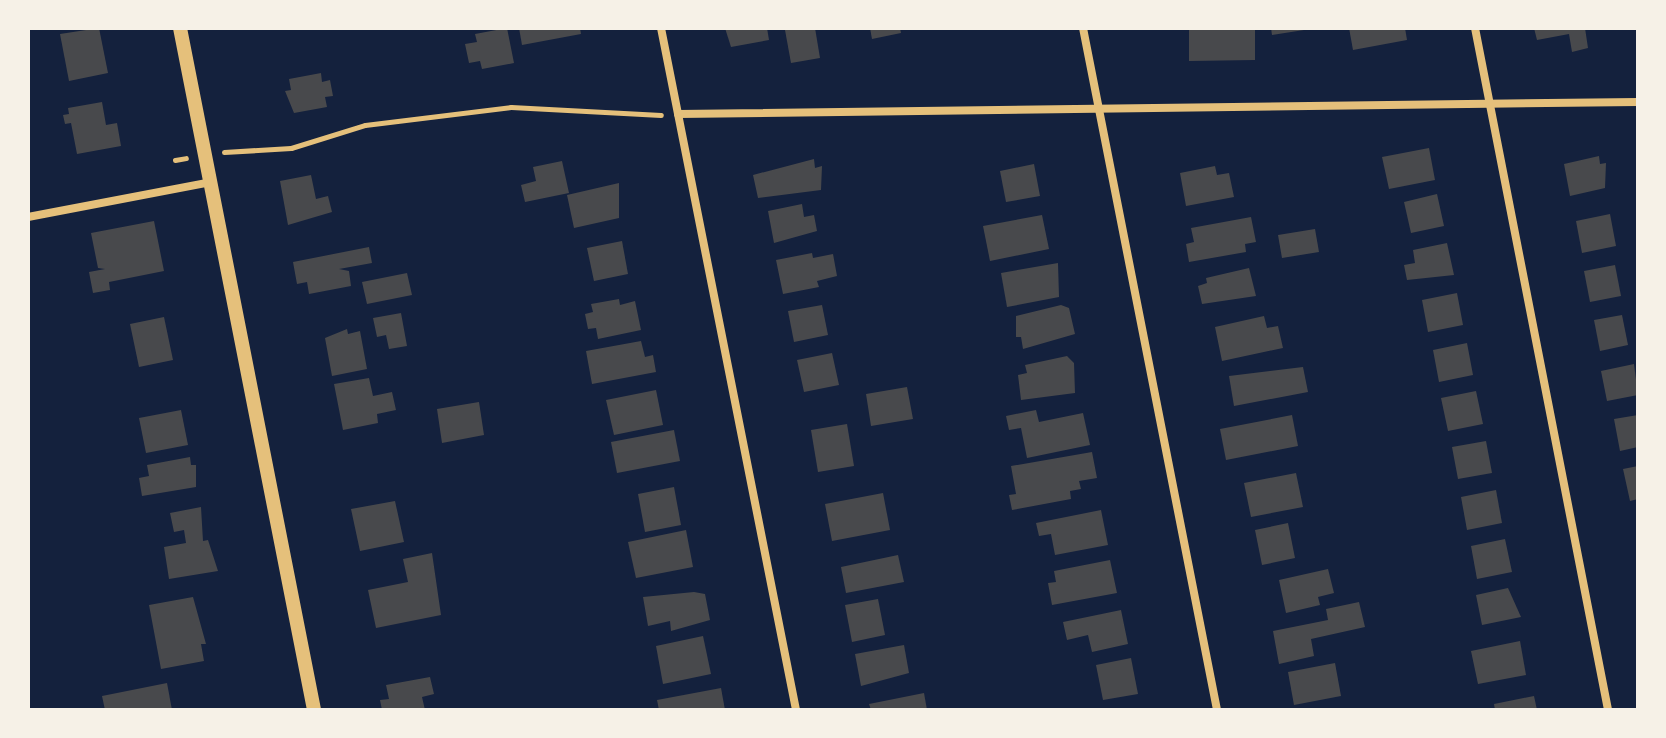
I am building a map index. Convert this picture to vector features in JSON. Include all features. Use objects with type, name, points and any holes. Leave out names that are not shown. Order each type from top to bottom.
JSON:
[{"type":"street","points":[[180,28],[314,710]]},
{"type":"street","points":[[661,28],[796,710]]},
{"type":"street","points":[[1083,28],[1217,710]]},
{"type":"street","points":[[1475,28],[1608,710]]},
{"type":"street","points":[[678,114],[1099,106],[1490,106],[1638,102]]},
{"type":"street","points":[[28,217],[211,182]]},
{"type":"path","points":[[230,151],[291,148],[365,125],[511,107],[657,115]]},
{"type":"building","points":[[99,28],[108,73],[69,81],[60,34]]},
{"type":"building","points":[[507,28],[514,63],[482,69],[480,61],[469,63],[465,44],[477,42],[475,34]]},
{"type":"building","points":[[519,28],[580,28],[581,34],[522,45]]},
{"type":"building","points":[[725,28],[767,28],[769,40],[731,47]]},
{"type":"building","points":[[815,28],[820,58],[791,63],[785,30]]},
{"type":"building","points":[[870,28],[900,28],[901,33],[872,39]]},
{"type":"building","points":[[1189,28],[1255,28],[1255,60],[1189,61]]},
{"type":"building","points":[[1271,28],[1304,28],[1304,30],[1272,35]]},
{"type":"building","points":[[1349,28],[1405,28],[1407,40],[1353,50]]},
{"type":"building","points":[[1534,28],[1585,28],[1588,48],[1572,52],[1569,34],[1537,40]]},
{"type":"building","points":[[321,73],[322,82],[330,80],[333,96],[325,97],[327,107],[294,113],[285,91],[291,90],[289,79]]},
{"type":"building","points":[[102,102],[106,125],[117,123],[121,146],[77,154],[71,123],[65,124],[63,115],[69,114],[68,108]]},
{"type":"building","points":[[1429,148],[1435,180],[1389,189],[1382,157]]},
{"type":"building","points":[[1599,156],[1600,164],[1606,163],[1605,188],[1570,196],[1564,164]]},
{"type":"building","points":[[814,159],[815,168],[822,166],[821,190],[758,198],[753,175]]},
{"type":"building","points":[[562,161],[569,193],[525,202],[521,185],[536,181],[533,167]]},
{"type":"building","points":[[1034,164],[1040,196],[1006,202],[1000,171]]},
{"type":"building","points":[[1215,166],[1217,175],[1229,173],[1234,197],[1186,206],[1180,173]]},
{"type":"building","points":[[311,175],[316,199],[328,196],[332,212],[288,225],[280,181]]},
{"type":"building","points":[[619,183],[619,218],[574,228],[567,195]]},
{"type":"building","points":[[1437,194],[1444,226],[1411,233],[1404,202]]},
{"type":"building","points":[[802,204],[804,217],[814,215],[817,231],[774,243],[768,211]]},
{"type":"building","points":[[1610,214],[1616,246],[1582,253],[1576,221]]},
{"type":"building","points":[[1042,215],[1049,249],[990,261],[983,226]]},
{"type":"building","points":[[1251,217],[1256,242],[1245,244],[1246,252],[1189,262],[1186,244],[1194,242],[1191,228]]},
{"type":"building","points":[[154,221],[164,271],[109,282],[110,290],[93,293],[89,272],[105,269],[98,268],[91,233]]},
{"type":"building","points":[[1315,229],[1319,252],[1282,258],[1278,235]]},
{"type":"building","points":[[622,241],[628,274],[594,281],[587,248]]},
{"type":"building","points":[[1447,243],[1454,275],[1407,280],[1404,265],[1415,263],[1413,250]]},
{"type":"building","points":[[369,247],[372,263],[339,269],[349,271],[351,286],[309,294],[307,282],[297,284],[293,262]]},
{"type":"building","points":[[812,253],[813,258],[833,254],[837,276],[817,281],[819,287],[783,294],[776,260]]},
{"type":"building","points":[[1058,263],[1059,297],[1007,307],[1001,273]]},
{"type":"building","points":[[1615,265],[1621,296],[1590,302],[1584,271]]},
{"type":"building","points":[[1249,268],[1256,296],[1202,304],[1198,286],[1207,283],[1206,278]]},
{"type":"building","points":[[407,273],[412,295],[367,304],[362,282]]},
{"type":"building","points":[[1457,293],[1463,325],[1428,332],[1422,300]]},
{"type":"building","points":[[619,299],[620,305],[635,301],[641,330],[598,339],[596,328],[588,329],[585,314],[593,312],[591,304]]},
{"type":"building","points":[[822,305],[828,335],[794,342],[788,311]]},
{"type":"building","points":[[1061,305],[1069,308],[1075,334],[1023,349],[1021,337],[1016,337],[1016,316]]},
{"type":"building","points":[[401,313],[407,346],[389,349],[386,335],[377,337],[373,318]]},
{"type":"building","points":[[1622,315],[1628,345],[1600,351],[1594,320]]},
{"type":"building","points":[[1264,316],[1267,328],[1278,326],[1283,348],[1222,361],[1215,327]]},
{"type":"building","points":[[164,317],[173,360],[139,367],[130,324]]},
{"type":"building","points":[[347,329],[348,334],[360,331],[367,369],[332,376],[325,338]]},
{"type":"building","points":[[641,341],[645,357],[653,355],[656,372],[592,384],[586,351]]},
{"type":"building","points":[[1467,343],[1473,375],[1439,382],[1433,350]]},
{"type":"building","points":[[832,353],[839,385],[804,392],[797,360]]},
{"type":"building","points":[[1067,356],[1074,363],[1075,393],[1021,400],[1018,375],[1027,373],[1025,365]]},
{"type":"building","points":[[1634,364],[1638,395],[1607,401],[1601,371]]},
{"type":"building","points":[[1303,367],[1308,392],[1234,406],[1229,376]]},
{"type":"building","points":[[369,378],[373,396],[392,392],[396,410],[377,414],[378,423],[343,430],[334,384]]},
{"type":"building","points":[[907,387],[913,419],[871,426],[866,394]]},
{"type":"building","points":[[656,390],[663,425],[614,435],[606,400]]},
{"type":"building","points":[[1476,391],[1483,424],[1448,431],[1441,398]]},
{"type":"building","points":[[479,402],[484,435],[442,443],[437,409]]},
{"type":"building","points":[[181,410],[188,445],[146,453],[139,418]]},
{"type":"building","points":[[1036,410],[1039,422],[1083,413],[1090,445],[1027,458],[1021,428],[1009,430],[1006,416]]},
{"type":"building","points":[[1292,415],[1298,446],[1226,460],[1220,429]]},
{"type":"building","points":[[1638,415],[1638,447],[1620,451],[1614,419]]},
{"type":"building","points":[[847,424],[854,466],[818,472],[811,430]]},
{"type":"building","points":[[674,430],[680,461],[617,473],[611,442]]},
{"type":"building","points":[[1486,441],[1492,473],[1458,479],[1452,447]]},
{"type":"building","points":[[1092,452],[1097,478],[1079,481],[1081,489],[1070,491],[1071,499],[1012,510],[1009,495],[1016,494],[1011,466]]},
{"type":"building","points":[[190,457],[191,465],[196,465],[196,487],[142,496],[139,478],[149,476],[147,465]]},
{"type":"building","points":[[1638,466],[1638,499],[1630,501],[1623,469]]},
{"type":"building","points":[[1296,473],[1303,507],[1251,517],[1244,483]]},
{"type":"building","points":[[674,487],[681,525],[645,532],[638,494]]},
{"type":"building","points":[[1496,490],[1502,523],[1467,530],[1461,497]]},
{"type":"building","points":[[883,493],[890,530],[832,541],[825,504]]},
{"type":"building","points":[[395,501],[404,542],[360,551],[351,509]]},
{"type":"building","points":[[201,507],[203,541],[208,540],[218,571],[169,579],[164,547],[186,543],[184,530],[174,532],[170,513]]},
{"type":"building","points":[[1101,510],[1108,545],[1055,555],[1051,534],[1039,536],[1036,523]]},
{"type":"building","points":[[1288,523],[1295,558],[1262,565],[1255,530]]},
{"type":"building","points":[[686,530],[693,567],[636,578],[628,542]]},
{"type":"building","points":[[1505,539],[1512,572],[1477,579],[1471,546]]},
{"type":"building","points":[[432,553],[441,615],[376,628],[368,590],[408,582],[403,559]]},
{"type":"building","points":[[898,555],[904,582],[846,593],[841,567]]},
{"type":"building","points":[[1110,560],[1117,593],[1052,605],[1048,583],[1056,582],[1054,571]]},
{"type":"building","points":[[1328,569],[1334,593],[1318,597],[1320,605],[1286,613],[1279,580]]},
{"type":"building","points":[[1508,588],[1521,617],[1482,625],[1476,595]]},
{"type":"building","points":[[694,592],[705,594],[710,620],[671,631],[670,621],[648,626],[643,597]]},
{"type":"building","points":[[193,597],[206,644],[201,644],[204,661],[161,669],[149,605]]},
{"type":"building","points":[[878,599],[885,635],[852,642],[845,605]]},
{"type":"building","points":[[1359,602],[1365,627],[1311,639],[1314,656],[1279,664],[1273,631],[1328,620],[1326,609]]},
{"type":"building","points":[[1121,610],[1128,644],[1092,652],[1088,635],[1067,640],[1063,622]]},
{"type":"building","points":[[703,636],[711,674],[663,684],[656,646]]},
{"type":"building","points":[[1520,641],[1526,675],[1478,684],[1471,651]]},
{"type":"building","points":[[904,645],[909,673],[861,686],[855,654]]},
{"type":"building","points":[[1131,658],[1138,694],[1103,700],[1096,665]]},
{"type":"building","points":[[1335,663],[1341,696],[1294,705],[1288,672]]},
{"type":"building","points":[[430,677],[434,694],[422,697],[425,710],[382,710],[380,700],[389,699],[386,685]]},
{"type":"building","points":[[167,683],[172,710],[105,710],[102,696]]},
{"type":"building","points":[[721,688],[725,710],[659,710],[657,700]]},
{"type":"building","points":[[924,693],[927,710],[871,710],[869,704]]},
{"type":"building","points":[[1534,696],[1537,710],[1495,710],[1494,704]]}]
